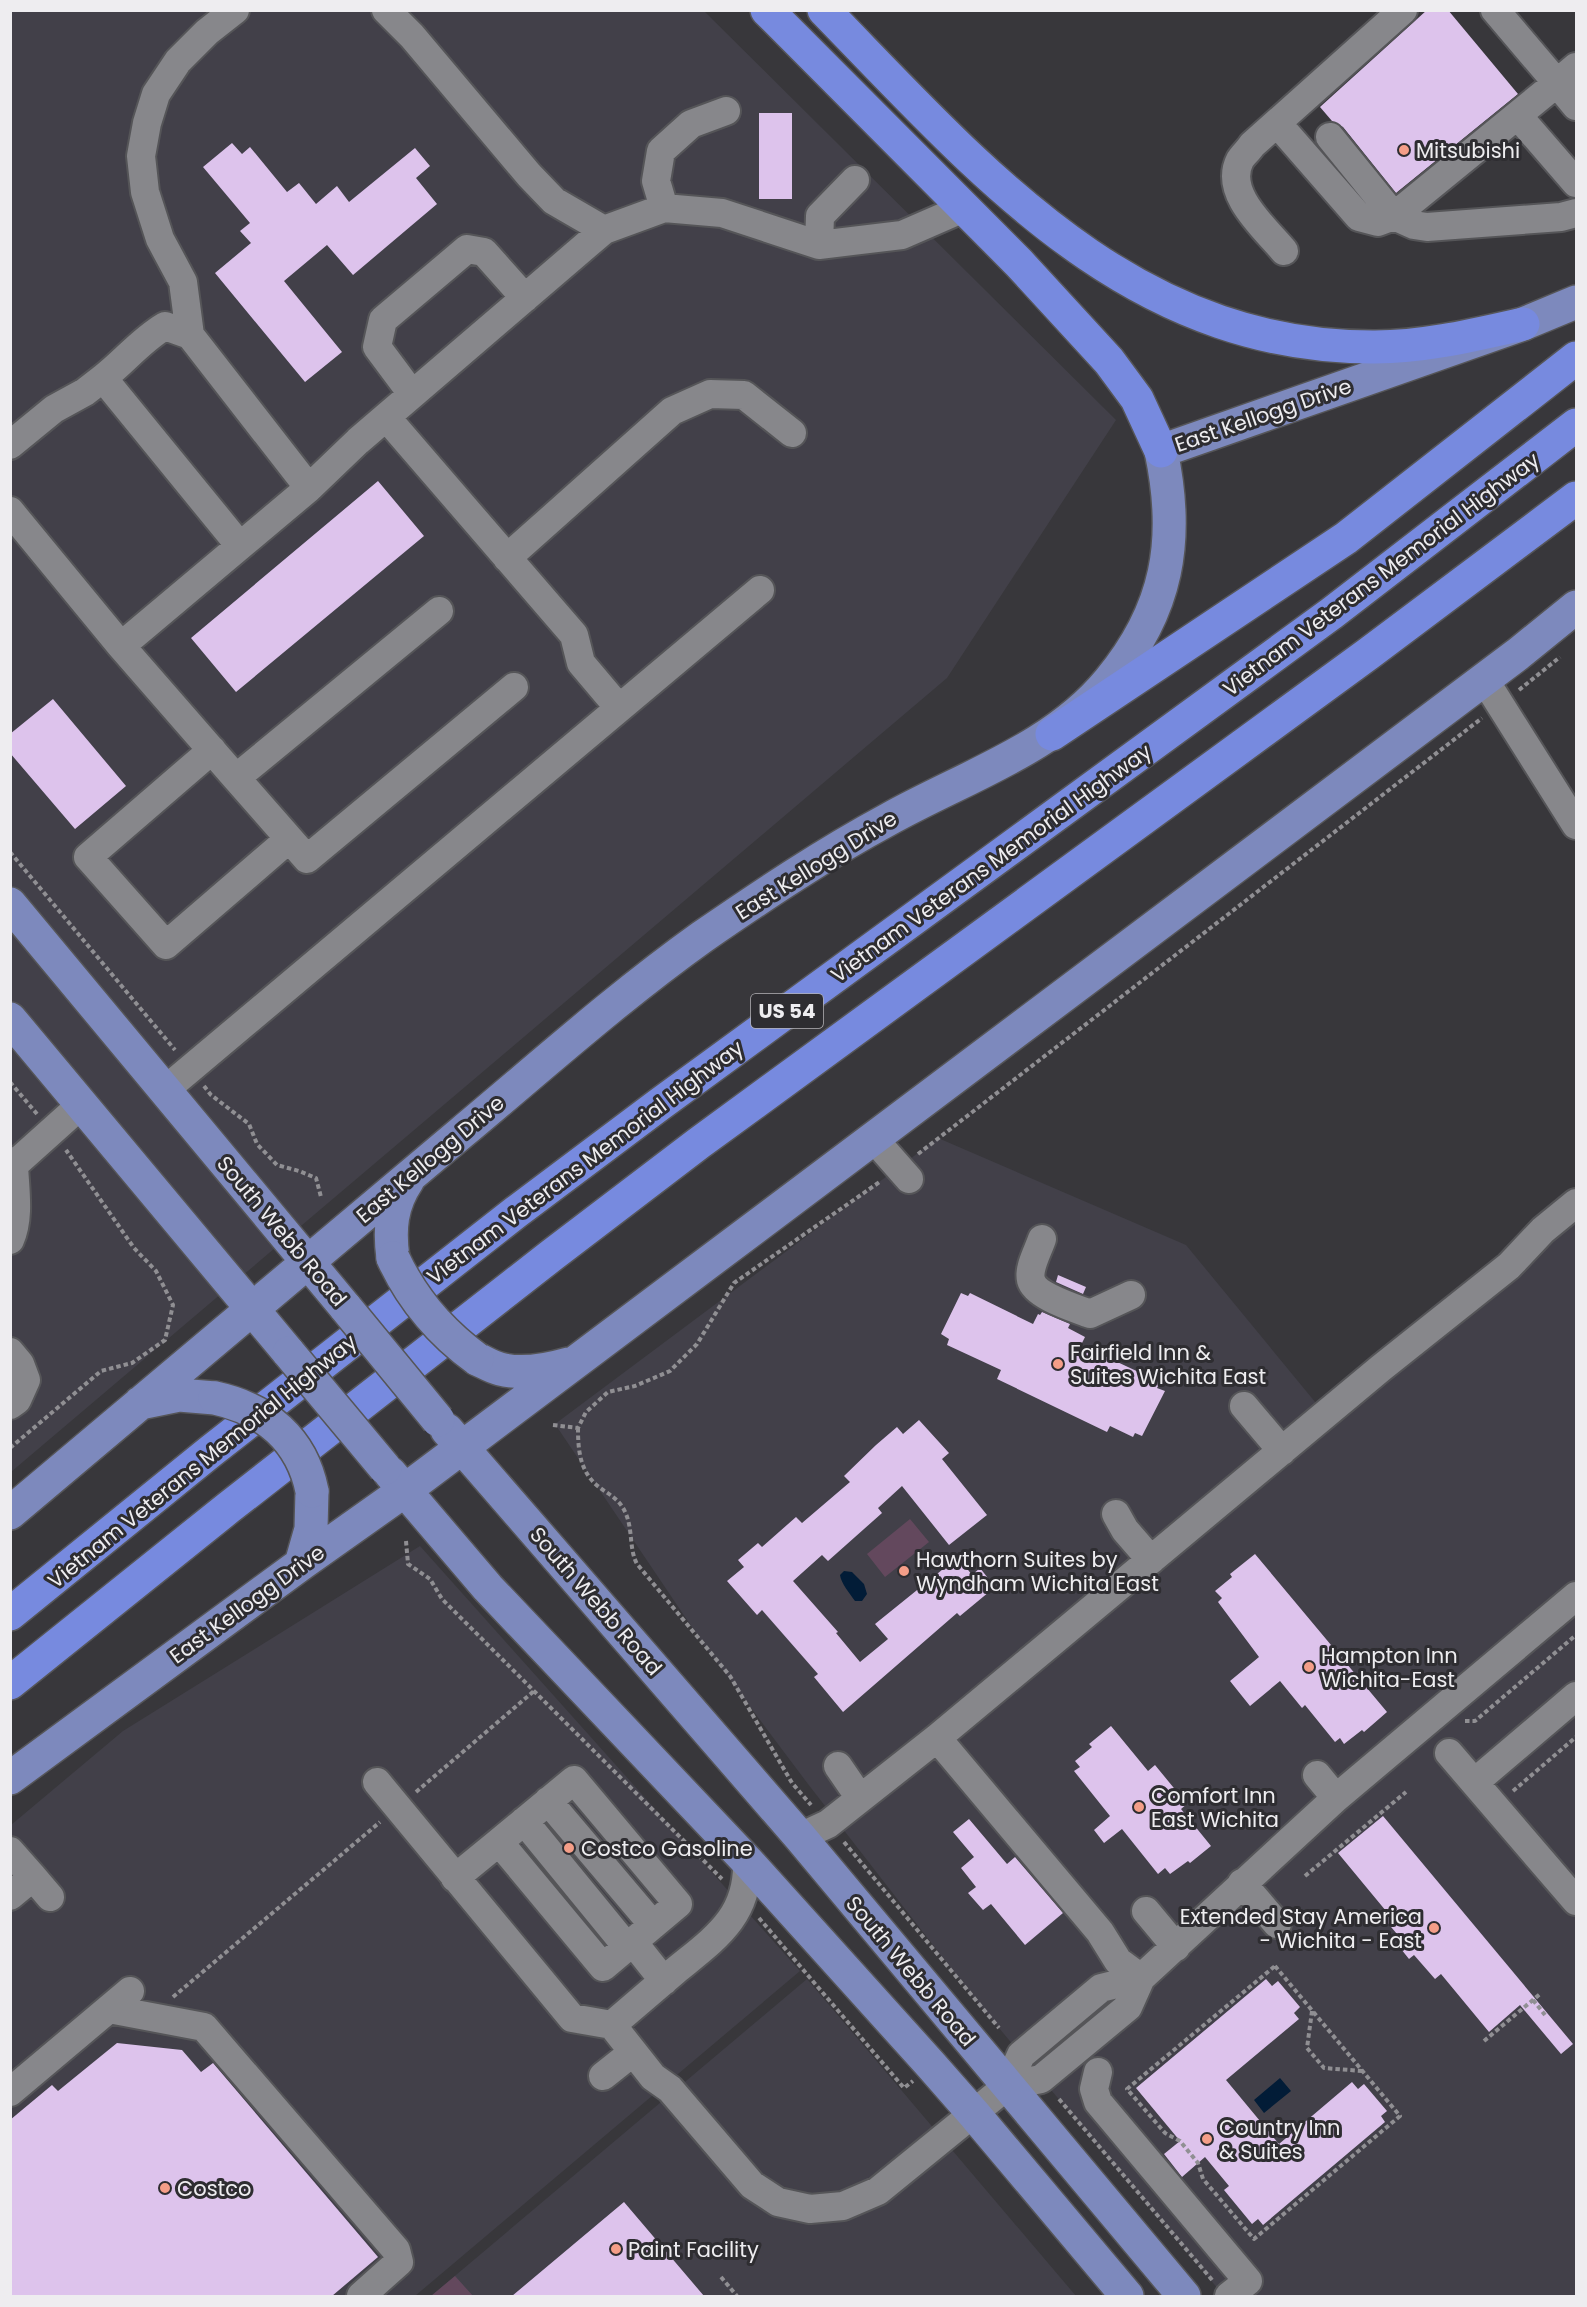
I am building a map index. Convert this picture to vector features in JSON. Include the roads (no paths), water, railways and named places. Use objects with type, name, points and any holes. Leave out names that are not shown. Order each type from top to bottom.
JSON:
[{"type":"highway","points":[[767,10],[1019,263],[1109,361],[1137,399],[1161,451]]},
{"type":"highway","points":[[824,10],[1002,189],[1094,259],[1155,295],[1185,309],[1287,340],[1321,345],[1376,347],[1418,345],[1523,324]]},
{"type":"highway","points":[[1052,734],[1346,538],[1576,358]]},
{"type":"highway","name":"Vietnam Veterans Memorial Highway","points":[[10,1614],[211,1450],[516,1212],[669,1097],[1294,642],[1576,426]]},
{"type":"highway","name":"US 54","points":[[10,1683],[238,1500],[690,1150],[1368,654],[1576,498]]},
{"type":"main road","name":"East Kellogg Drive","points":[[10,1513],[412,1173],[652,975],[754,901],[857,836],[1052,734],[1107,683],[1139,639],[1152,614],[1166,563],[1170,535],[1170,507],[1161,451],[1523,324],[1576,302]]},
{"type":"main road","name":"East Kellogg Drive","points":[[10,1778],[301,1564],[395,1479],[461,1447],[873,1138],[1493,691],[1576,607]]},
{"type":"main road","name":"South Webb Road","points":[[10,904],[461,1447],[808,1823],[1007,2086],[1184,2296]]},
{"type":"main road","points":[[10,1019],[395,1479],[734,1870],[974,2114],[1127,2296]]},
{"type":"main road","points":[[412,1173],[396,1202],[390,1237],[393,1258],[401,1276],[426,1312],[451,1338],[477,1359],[500,1369],[548,1370],[573,1364]]},
{"type":"main road","points":[[139,1404],[179,1395],[215,1398],[251,1409],[267,1419],[297,1451],[308,1469],[312,1491],[311,1529],[301,1564]]},
{"type":"street","points":[[235,10],[207,32],[178,61],[156,94],[147,123],[141,156],[145,192],[152,221],[183,282],[190,335],[309,488]]},
{"type":"street","points":[[386,10],[412,36],[529,175],[554,201],[604,230]]},
{"type":"street","points":[[1284,251],[1244,203],[1238,190],[1237,173],[1240,160],[1252,145],[1403,10]]},
{"type":"street","points":[[1495,10],[1567,75],[1576,106]]},
{"type":"street","points":[[1277,123],[1359,217],[1378,222],[1394,216],[1567,75]]},
{"type":"street","points":[[664,208],[656,181],[661,150],[691,124],[726,111]]},
{"type":"street","points":[[1518,116],[1576,183]]},
{"type":"street","points":[[1330,137],[1394,216],[1414,225],[1427,227],[1562,217],[1576,213]]},
{"type":"street","points":[[819,245],[820,216],[855,180]]},
{"type":"street","points":[[121,646],[309,488],[412,394],[604,230],[664,208],[722,213],[819,245],[902,235],[964,207]]},
{"type":"street","points":[[412,394],[377,347],[383,320],[467,249],[484,252],[525,298]]},
{"type":"street","points":[[10,445],[54,409],[85,392],[124,362],[147,336],[165,326],[190,335]]},
{"type":"street","points":[[103,378],[240,546]]},
{"type":"street","points":[[507,558],[672,411],[710,394],[744,395],[792,433]]},
{"type":"street","points":[[386,417],[574,635],[581,663],[619,708]]},
{"type":"street","points":[[10,511],[121,646],[307,859],[514,687]]},
{"type":"street","points":[[165,1090],[760,590]]},
{"type":"street","points":[[236,778],[439,611]]},
{"type":"street","points":[[1493,691],[1576,825]]},
{"type":"street","points":[[212,750],[88,857],[165,945],[289,839]]},
{"type":"street","points":[[10,1240],[14,1231],[12,1163],[82,1104]]},
{"type":"street","points":[[873,1138],[904,1174]]},
{"type":"street","points":[[808,1823],[828,1824],[938,1738],[1381,1368],[1509,1266],[1543,1230],[1576,1203]]},
{"type":"street","points":[[1042,1239],[1031,1269],[1031,1280],[1038,1292],[1090,1314],[1131,1295]]},
{"type":"street","points":[[10,1352],[20,1364],[26,1380],[17,1400],[10,1405]]},
{"type":"street","points":[[1244,1406],[1282,1451]]},
{"type":"street","points":[[1116,1514],[1125,1530],[1151,1560]]},
{"type":"street","points":[[377,1782],[572,2018],[612,2025],[653,2077],[670,2089],[752,2185],[778,2202],[794,2207],[827,2209],[843,2206],[878,2191],[1007,2086],[1021,2055],[1101,1988],[1141,1978],[1336,1797],[1576,1596]]},
{"type":"street","points":[[1475,1782],[1576,1696]]},
{"type":"street","points":[[938,1738],[1100,1932],[1118,1961],[1141,1978]]},
{"type":"street","points":[[1449,1753],[1576,1900]]},
{"type":"street","points":[[838,1766],[860,1798]]},
{"type":"street","points":[[1317,1775],[1336,1797]]},
{"type":"street","points":[[455,1878],[548,1801],[638,1938]]},
{"type":"street","points":[[524,1821],[671,1975]]},
{"type":"street","points":[[499,1842],[603,1967],[638,1938]]},
{"type":"street","points":[[10,1851],[41,1887],[10,1896]]},
{"type":"street","points":[[612,2025],[721,1934],[746,1888],[734,1870]]},
{"type":"street","points":[[1242,1883],[1276,1924]]},
{"type":"street","points":[[1146,1911],[1176,1947]]},
{"type":"street","points":[[10,2092],[119,2000],[150,2017],[204,2027],[396,2250],[399,2262],[361,2296]]},
{"type":"street","points":[[603,2076],[632,2052]]},
{"type":"street","points":[[1098,2072],[1094,2090],[1098,2102],[1248,2281],[1224,2293]]},
{"type":"water","points":[[844,1571],[852,1572],[864,1584],[867,1594],[862,1601],[855,1601],[844,1585],[840,1575]]},
{"type":"water","points":[[1280,2078],[1291,2091],[1264,2113],[1254,2100]]},
{"type":"place","name":"Mitsubishi","points":[[1404,150]]},
{"type":"place","name":"Fairfield Inn & Suites Wichita East","points":[[1058,1364]]},
{"type":"place","name":"Hawthorn Suites by Wyndham Wichita East","points":[[904,1571]]},
{"type":"place","name":"Hampton Inn Wichita-East","points":[[1309,1667]]},
{"type":"place","name":"Comfort Inn East Wichita","points":[[1139,1807]]},
{"type":"place","name":"Costco Gasoline","points":[[569,1848]]},
{"type":"place","name":"Extended Stay America - Wichita - East","points":[[1434,1928]]},
{"type":"place","name":"Country Inn & Suites","points":[[1207,2139]]},
{"type":"place","name":"Costco","points":[[165,2188]]},
{"type":"place","name":"Paint Facility","points":[[616,2249]]}]
